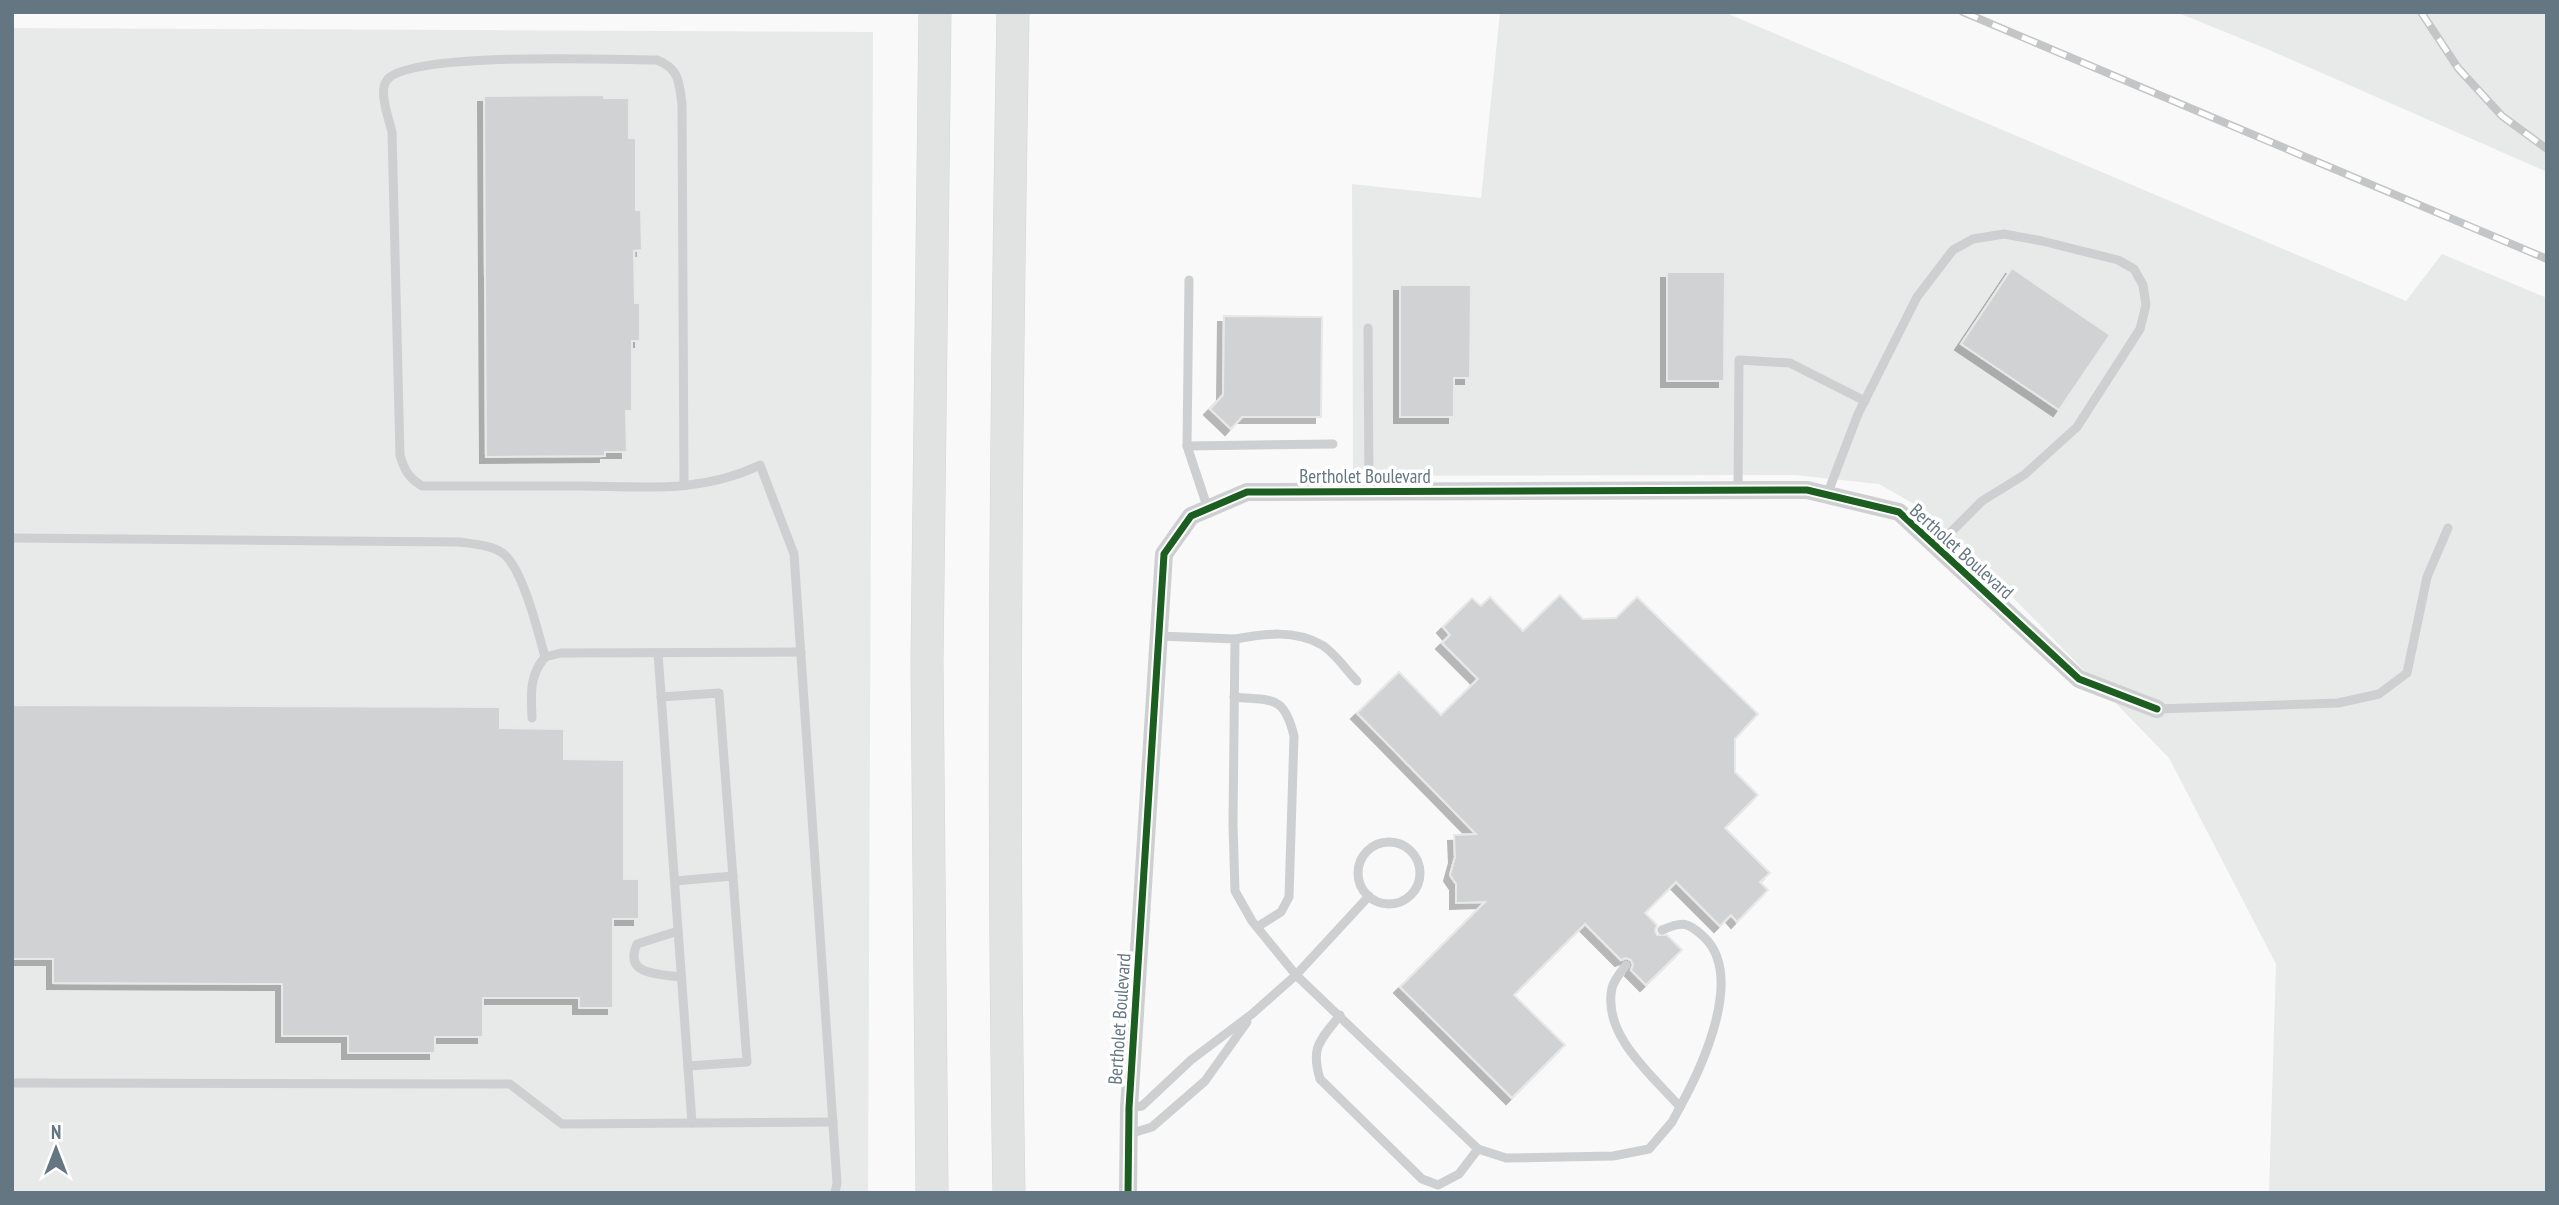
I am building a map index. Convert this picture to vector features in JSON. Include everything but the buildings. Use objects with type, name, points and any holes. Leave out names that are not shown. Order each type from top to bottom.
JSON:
[{"type":"highway","points":[[932,1193],[927,662],[935,12]]},
{"type":"highway","points":[[1009,1193],[1005,638],[1013,12]]},
{"type":"street","name":"Bertholet Boulevard","points":[[1128,1193],[1129,1108],[1164,554],[1191,516],[1247,492],[1807,490],[1899,512],[2079,679],[2157,709]]},
{"type":"lane","points":[[684,485],[682,104],[675,72],[669,65],[657,60],[494,60],[427,64],[397,71],[386,80],[383,88],[392,132],[400,455],[404,469],[412,481],[422,486],[684,485],[708,484],[735,477],[760,465],[794,554],[837,1183],[835,1193]]},
{"type":"lane","points":[[1827,495],[1865,401],[1917,298],[1953,250],[1973,239],[2004,234],[2118,260],[2134,269],[2143,285],[2146,305],[2140,329],[2077,427],[2024,475],[1982,501],[1936,547]]},
{"type":"lane","points":[[1189,280],[1187,446],[1208,509]]},
{"type":"lane","points":[[1368,328],[1369,492]]},
{"type":"lane","points":[[1738,490],[1739,360],[1790,363],[1865,401]]},
{"type":"lane","points":[[1187,446],[1333,444]]},
{"type":"lane","points":[[2157,709],[2338,703],[2379,694],[2407,673],[2427,578],[2448,528]]},
{"type":"lane","points":[[12,538],[459,542],[484,546],[504,554],[515,568],[535,619],[545,657]]},
{"type":"lane","points":[[1160,636],[1235,639],[1274,633],[1296,636],[1322,645],[1357,681]]},
{"type":"lane","points":[[1235,639],[1235,891],[1257,927],[1296,975],[1478,1149],[1506,1158],[1614,1156],[1649,1149],[1672,1122],[1695,1079],[1711,1034],[1722,993],[1721,966],[1712,944],[1692,926],[1678,923],[1662,930]]},
{"type":"lane","points":[[532,718],[531,684],[538,666],[545,657],[561,653],[801,652]]},
{"type":"lane","points":[[658,653],[692,1123]]},
{"type":"lane","points":[[661,697],[719,693],[747,1062],[688,1066]]},
{"type":"lane","points":[[1234,697],[1275,701],[1289,714],[1294,736],[1289,897],[1281,912],[1257,927]]},
{"type":"lane","points":[[1386,843],[1406,847],[1413,854],[1420,873],[1414,892],[1398,903],[1387,905],[1369,897],[1359,879],[1362,859],[1368,851],[1386,843]]},
{"type":"lane","points":[[675,881],[733,876]]},
{"type":"lane","points":[[1129,1108],[1142,1106],[1191,1060],[1252,1014],[1296,975],[1369,897]]},
{"type":"lane","points":[[678,931],[637,944],[633,960],[636,967],[645,972],[681,977]]},
{"type":"lane","points":[[1626,965],[1612,986],[1611,1009],[1617,1032],[1680,1107]]},
{"type":"lane","points":[[1129,1134],[1152,1127],[1205,1081],[1252,1014]]},
{"type":"lane","points":[[1340,1015],[1319,1043],[1315,1060],[1320,1079],[1422,1180],[1438,1185],[1459,1174],[1478,1149]]},
{"type":"lane","points":[[12,1083],[510,1084],[562,1124],[833,1122]]},
{"type":"shaded area","points":[[1500,12],[1724,12],[2406,301],[2442,254],[2547,298],[2547,1193],[2269,1193],[2276,964],[2169,758],[1928,512],[1879,484],[1794,475],[1353,476],[1352,184],[1481,198]]},
{"type":"shaded area","points":[[2176,12],[2547,12],[2547,172],[2267,49]]},
{"type":"shaded area","points":[[12,28],[873,32],[868,1193],[12,1193]]},
{"type":"railway","points":[[1963,12],[2547,259]]},
{"type":"railway","points":[[2421,12],[2458,68],[2502,116],[2547,149]]},
{"type":"cycle path","points":[[1128,1193],[1129,1108],[1164,554],[1191,516],[1247,492],[1807,490],[1899,512],[2079,679],[2157,709]]}]
